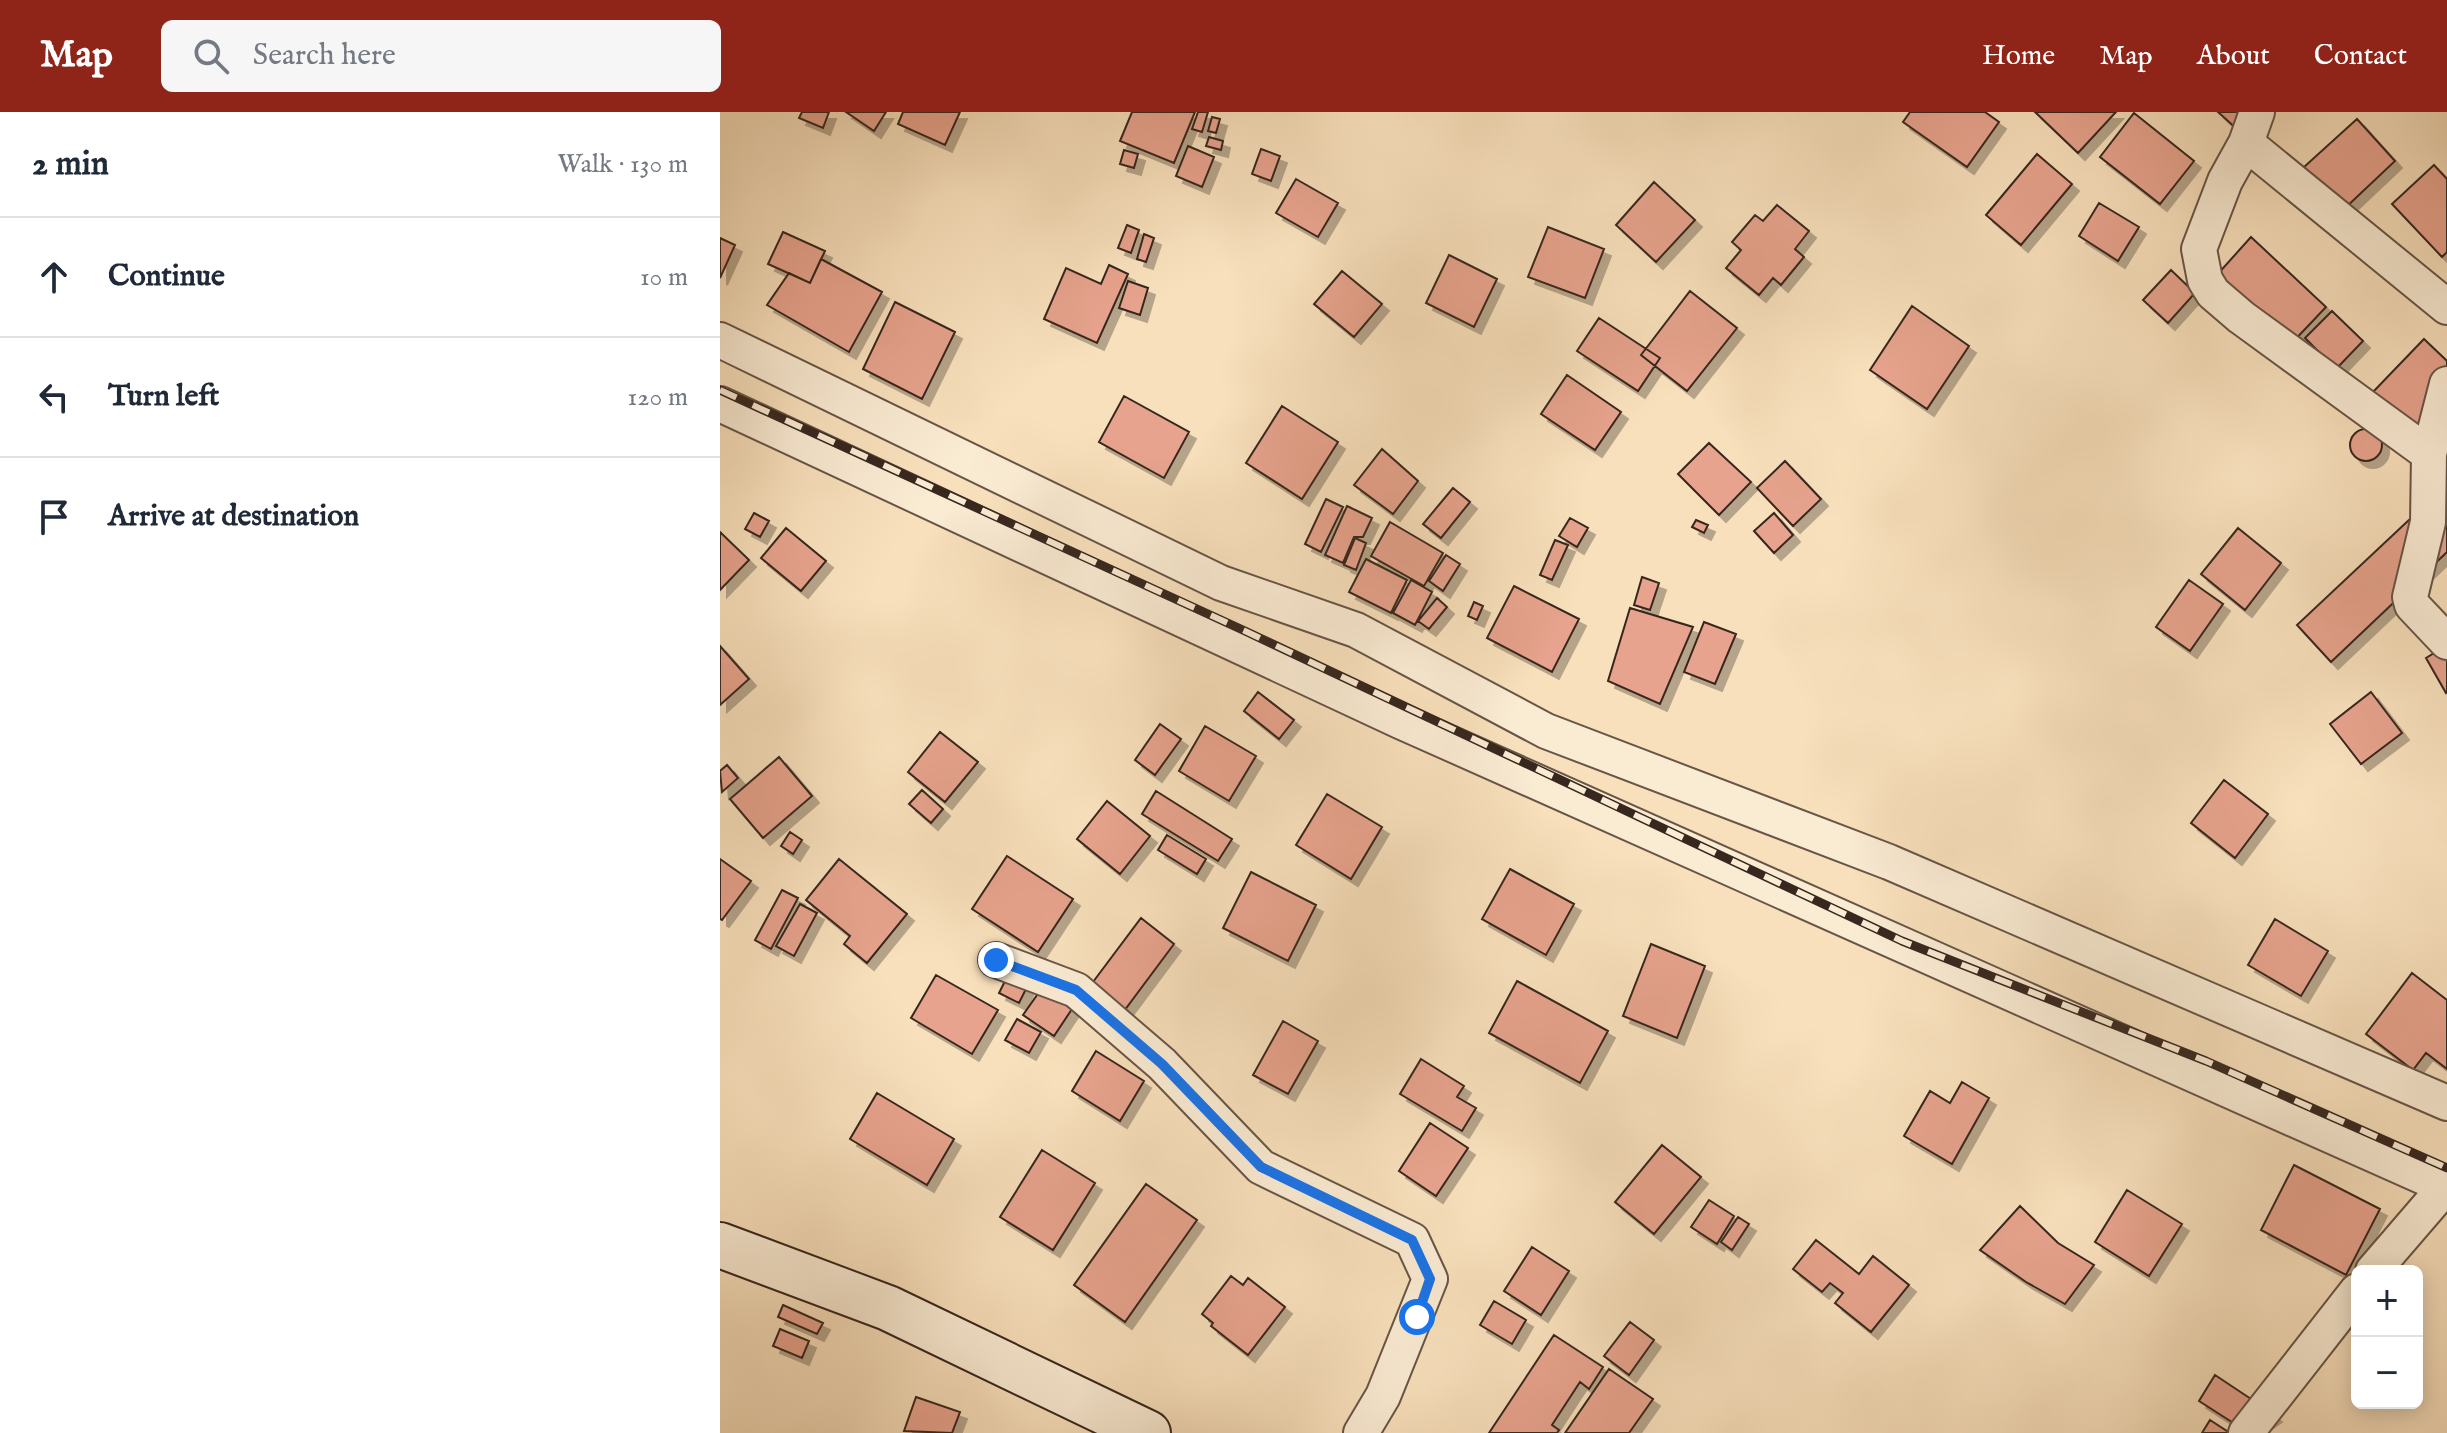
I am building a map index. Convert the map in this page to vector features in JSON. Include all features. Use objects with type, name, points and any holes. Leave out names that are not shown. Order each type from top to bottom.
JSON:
[{"type":"main road","points":[[720,1245],[888,1308],[1148,1433]]},
{"type":"street","points":[[2429,454],[2241,317],[2213,293],[2205,280],[2199,249],[2225,181],[2252,128],[2447,307]]},
{"type":"street","points":[[720,340],[823,387],[1221,583],[1356,630],[1546,731],[1889,862],[2447,1103]]},
{"type":"street","points":[[2447,384],[2429,454],[2428,522],[2410,597],[2412,605],[2447,642]]},
{"type":"street","points":[[720,404],[1400,721],[2446,1186],[2378,1265]]},
{"type":"street","points":[[996,960],[1076,990],[1162,1064],[1261,1167],[1412,1240],[1430,1279],[1383,1396],[1361,1433]]},
{"type":"street","points":[[2246,1433],[2351,1299]]},
{"type":"building","points":[[802,112],[829,112],[823,128],[799,118]]},
{"type":"building","points":[[846,112],[886,112],[874,131]]},
{"type":"building","points":[[903,112],[960,112],[945,145],[898,124]]},
{"type":"building","points":[[1132,112],[1195,112],[1174,163],[1120,141]]},
{"type":"building","points":[[1198,112],[1208,112],[1202,132],[1192,129]]},
{"type":"building","points":[[1910,112],[1985,112],[1999,122],[1967,167],[1903,122]]},
{"type":"building","points":[[2035,112],[2116,112],[2078,153]]},
{"type":"building","points":[[2218,112],[2254,112],[2238,130]]},
{"type":"building","points":[[2134,113],[2194,161],[2160,204],[2100,157]]},
{"type":"building","points":[[1212,117],[1220,119],[1216,133],[1208,131]]},
{"type":"building","points":[[2357,119],[2395,161],[2343,210],[2304,167]]},
{"type":"building","points":[[1209,137],[1223,141],[1221,150],[1206,146]]},
{"type":"building","points":[[1188,146],[1214,157],[1202,187],[1176,176]]},
{"type":"building","points":[[1261,149],[1280,156],[1271,181],[1252,174]]},
{"type":"building","points":[[1124,150],[1138,154],[1134,168],[1120,164]]},
{"type":"building","points":[[2037,154],[2072,184],[2021,245],[1986,215]]},
{"type":"building","points":[[2434,165],[2447,179],[2447,252],[2442,257],[2392,204]]},
{"type":"building","points":[[1296,179],[1338,203],[1318,237],[1276,213]]},
{"type":"building","points":[[1654,182],[1695,220],[1656,262],[1616,225]]},
{"type":"building","points":[[2099,203],[2139,227],[2118,261],[2079,236]]},
{"type":"building","points":[[1777,205],[1809,231],[1795,249],[1804,257],[1781,285],[1773,278],[1759,295],[1726,268],[1741,250],[1732,242],[1755,215],[1763,221]]},
{"type":"building","points":[[1127,225],[1139,230],[1131,253],[1118,248]]},
{"type":"building","points":[[1548,227],[1604,249],[1585,298],[1528,277]]},
{"type":"building","points":[[783,232],[825,251],[810,283],[768,264]]},
{"type":"building","points":[[1144,234],[1154,238],[1146,262],[1137,259]]},
{"type":"building","points":[[2251,237],[2326,307],[2290,345],[2216,276]]},
{"type":"building","points":[[720,238],[735,245],[720,278]]},
{"type":"building","points":[[1449,255],[1497,279],[1474,327],[1426,303]]},
{"type":"building","points":[[821,259],[882,292],[849,352],[767,305],[789,273],[810,283]]},
{"type":"building","points":[[1109,265],[1128,274],[1097,343],[1044,319],[1066,268],[1101,284]]},
{"type":"building","points":[[2171,270],[2195,293],[2168,323],[2143,300]]},
{"type":"building","points":[[1342,271],[1382,304],[1354,337],[1314,304]]},
{"type":"building","points":[[1128,281],[1148,288],[1140,315],[1119,308]]},
{"type":"building","points":[[1690,291],[1737,328],[1687,391],[1641,355]]},
{"type":"building","points":[[895,302],[955,332],[922,399],[863,369]]},
{"type":"building","points":[[1912,306],[1969,346],[1927,409],[1870,370]]},
{"type":"building","points":[[2332,311],[2363,341],[2336,369],[2305,338]]},
{"type":"building","points":[[1599,318],[1660,358],[1638,391],[1577,351]]},
{"type":"building","points":[[2424,339],[2447,361],[2447,438],[2433,452],[2372,393]]},
{"type":"building","points":[[1567,375],[1621,412],[1595,450],[1541,414]]},
{"type":"building","points":[[1124,396],[1189,432],[1164,478],[1099,442]]},
{"type":"building","points":[[1282,406],[1338,442],[1302,499],[1246,463]]},
{"type":"building","points":[[2366,429],[2378,433],[2382,445],[2378,457],[2366,461],[2354,457],[2350,445],[2354,433]]},
{"type":"building","points":[[1709,443],[1751,482],[1719,515],[1678,474]]},
{"type":"building","points":[[1382,449],[1418,481],[1393,514],[1354,485]]},
{"type":"building","points":[[1785,461],[1821,499],[1793,526],[1757,488]]},
{"type":"building","points":[[1453,488],[1470,502],[1441,538],[1423,524]]},
{"type":"building","points":[[1326,499],[1343,507],[1321,552],[1305,544]]},
{"type":"building","points":[[2426,504],[2447,527],[2447,552],[2331,662],[2297,625]]},
{"type":"building","points":[[1347,506],[1372,518],[1363,537],[1354,537],[1343,563],[1325,555]]},
{"type":"building","points":[[754,513],[769,521],[760,537],[745,529]]},
{"type":"building","points":[[1774,513],[1793,535],[1774,553],[1754,531]]},
{"type":"building","points":[[1570,518],[1588,528],[1577,547],[1559,536]]},
{"type":"building","points":[[1696,520],[1708,525],[1704,533],[1692,527]]},
{"type":"building","points":[[1390,522],[1443,553],[1424,586],[1371,556]]},
{"type":"building","points":[[786,528],[826,561],[801,591],[761,558]]},
{"type":"building","points":[[2238,528],[2281,563],[2245,610],[2201,574]]},
{"type":"building","points":[[720,532],[749,560],[720,590]]},
{"type":"building","points":[[1355,538],[1366,543],[1356,570],[1344,565]]},
{"type":"building","points":[[1555,540],[1568,545],[1552,580],[1540,575]]},
{"type":"building","points":[[1446,555],[1460,564],[1443,591],[1429,581]]},
{"type":"building","points":[[1366,559],[1407,580],[1391,613],[1349,592]]},
{"type":"building","points":[[1642,577],[1659,583],[1650,610],[1634,605]]},
{"type":"building","points":[[1411,580],[1432,592],[1415,625],[1393,613]]},
{"type":"building","points":[[2189,580],[2223,604],[2190,651],[2156,627]]},
{"type":"building","points":[[1514,586],[1579,619],[1552,672],[1487,638]]},
{"type":"building","points":[[1437,598],[1447,607],[1429,629],[1418,621]]},
{"type":"building","points":[[1474,602],[1483,606],[1477,620],[1468,616]]},
{"type":"building","points":[[1630,608],[1693,627],[1660,704],[1608,681]]},
{"type":"building","points":[[1704,622],[1736,634],[1715,684],[1684,672]]},
{"type":"building","points":[[2447,645],[2447,692],[2446,693],[2426,658]]},
{"type":"building","points":[[720,646],[749,679],[720,705]]},
{"type":"building","points":[[1258,692],[1294,720],[1279,739],[1244,711]]},
{"type":"building","points":[[2371,692],[2402,733],[2361,764],[2330,724]]},
{"type":"building","points":[[1160,724],[1181,739],[1155,775],[1135,760]]},
{"type":"building","points":[[1205,726],[1256,756],[1229,801],[1179,771]]},
{"type":"building","points":[[940,732],[978,762],[945,802],[908,772]]},
{"type":"building","points":[[779,757],[812,796],[763,838],[730,799]]},
{"type":"building","points":[[727,765],[738,778],[722,792],[720,771]]},
{"type":"building","points":[[2224,780],[2268,814],[2235,858],[2191,823]]},
{"type":"building","points":[[922,790],[943,809],[931,823],[909,804]]},
{"type":"building","points":[[1156,791],[1232,839],[1218,861],[1142,814]]},
{"type":"building","points":[[1327,794],[1382,827],[1351,879],[1296,845]]},
{"type":"building","points":[[1107,801],[1150,836],[1120,874],[1077,839]]},
{"type":"building","points":[[790,832],[802,840],[793,854],[781,846]]},
{"type":"building","points":[[1167,835],[1206,859],[1197,874],[1158,850]]},
{"type":"building","points":[[1007,856],[1073,899],[1038,952],[972,909]]},
{"type":"building","points":[[720,859],[751,881],[722,920],[720,919]]},
{"type":"building","points":[[839,859],[907,914],[867,963],[844,944],[850,936],[806,900]]},
{"type":"building","points":[[1510,869],[1574,904],[1546,955],[1482,919]]},
{"type":"building","points":[[1251,872],[1316,905],[1288,961],[1223,928]]},
{"type":"building","points":[[782,890],[798,898],[771,949],[755,940]]},
{"type":"building","points":[[800,904],[817,913],[794,956],[776,946]]},
{"type":"building","points":[[1141,918],[1174,944],[1124,1011],[1090,986]]},
{"type":"building","points":[[2275,919],[2328,951],[2301,996],[2248,965]]},
{"type":"building","points":[[1651,944],[1705,966],[1677,1038],[1623,1016]]},
{"type":"building","points":[[2412,973],[2447,1000],[2447,1069],[2426,1053],[2413,1070],[2366,1034]]},
{"type":"building","points":[[936,975],[998,1010],[972,1054],[911,1018]]},
{"type":"building","points":[[1007,977],[1027,987],[1019,1003],[999,993]]},
{"type":"building","points":[[1517,981],[1608,1031],[1580,1083],[1489,1033]]},
{"type":"building","points":[[1042,988],[1072,1009],[1054,1036],[1023,1015]]},
{"type":"building","points":[[1017,1019],[1041,1032],[1029,1053],[1005,1040]]},
{"type":"building","points":[[1283,1021],[1318,1041],[1288,1094],[1253,1075]]},
{"type":"building","points":[[1096,1051],[1144,1081],[1120,1121],[1072,1091]]},
{"type":"building","points":[[1421,1059],[1464,1086],[1457,1097],[1476,1108],[1462,1131],[1400,1094]]},
{"type":"building","points":[[1962,1082],[1989,1098],[1952,1164],[1904,1136],[1930,1091],[1950,1103]]},
{"type":"building","points":[[877,1093],[954,1139],[927,1185],[850,1139]]},
{"type":"building","points":[[1430,1123],[1468,1148],[1436,1196],[1399,1171]]},
{"type":"building","points":[[1662,1145],[1701,1177],[1654,1234],[1615,1202]]},
{"type":"building","points":[[1042,1150],[1095,1183],[1053,1250],[1000,1217]]},
{"type":"building","points":[[2294,1165],[2380,1209],[2346,1275],[2261,1230]]},
{"type":"building","points":[[1146,1184],[1197,1220],[1125,1322],[1074,1285]]},
{"type":"building","points":[[2127,1190],[2182,1224],[2149,1276],[2095,1242]]},
{"type":"building","points":[[1709,1200],[1734,1216],[1717,1244],[1691,1227]]},
{"type":"building","points":[[2020,1206],[2058,1243],[2094,1265],[2065,1304],[1980,1250]]},
{"type":"building","points":[[1738,1217],[1749,1224],[1732,1250],[1721,1242]]},
{"type":"building","points":[[1816,1240],[1859,1274],[1873,1256],[1909,1285],[1871,1332],[1835,1303],[1843,1293],[1830,1283],[1822,1292],[1793,1269]]},
{"type":"building","points":[[1532,1247],[1569,1271],[1541,1315],[1504,1291]]},
{"type":"building","points":[[1231,1276],[1243,1285],[1248,1278],[1285,1307],[1248,1355],[1211,1326],[1213,1323],[1202,1314]]},
{"type":"building","points":[[1494,1301],[1526,1320],[1512,1344],[1480,1325]]},
{"type":"building","points":[[783,1305],[823,1323],[817,1334],[778,1317]]},
{"type":"building","points":[[1630,1322],[1654,1340],[1629,1375],[1604,1356]]},
{"type":"building","points":[[780,1329],[809,1341],[802,1358],[773,1346]]},
{"type":"building","points":[[1554,1335],[1603,1367],[1589,1389],[1580,1382],[1552,1425],[1559,1430],[1557,1433],[1489,1433]]},
{"type":"building","points":[[1609,1369],[1653,1399],[1629,1433],[1565,1433]]},
{"type":"building","points":[[2215,1375],[2275,1415],[2249,1433],[2199,1401]]},
{"type":"building","points":[[916,1397],[960,1412],[952,1433],[904,1431]]},
{"type":"building","points":[[2210,1420],[2230,1433],[2202,1433]]},
{"type":"railway","points":[[720,390],[1245,631],[1902,941],[2206,1061],[2447,1168]]},
{"type":"route","points":[[996,960],[1076,990],[1162,1064],[1261,1167],[1412,1240],[1430,1279],[1417,1317]]}]
